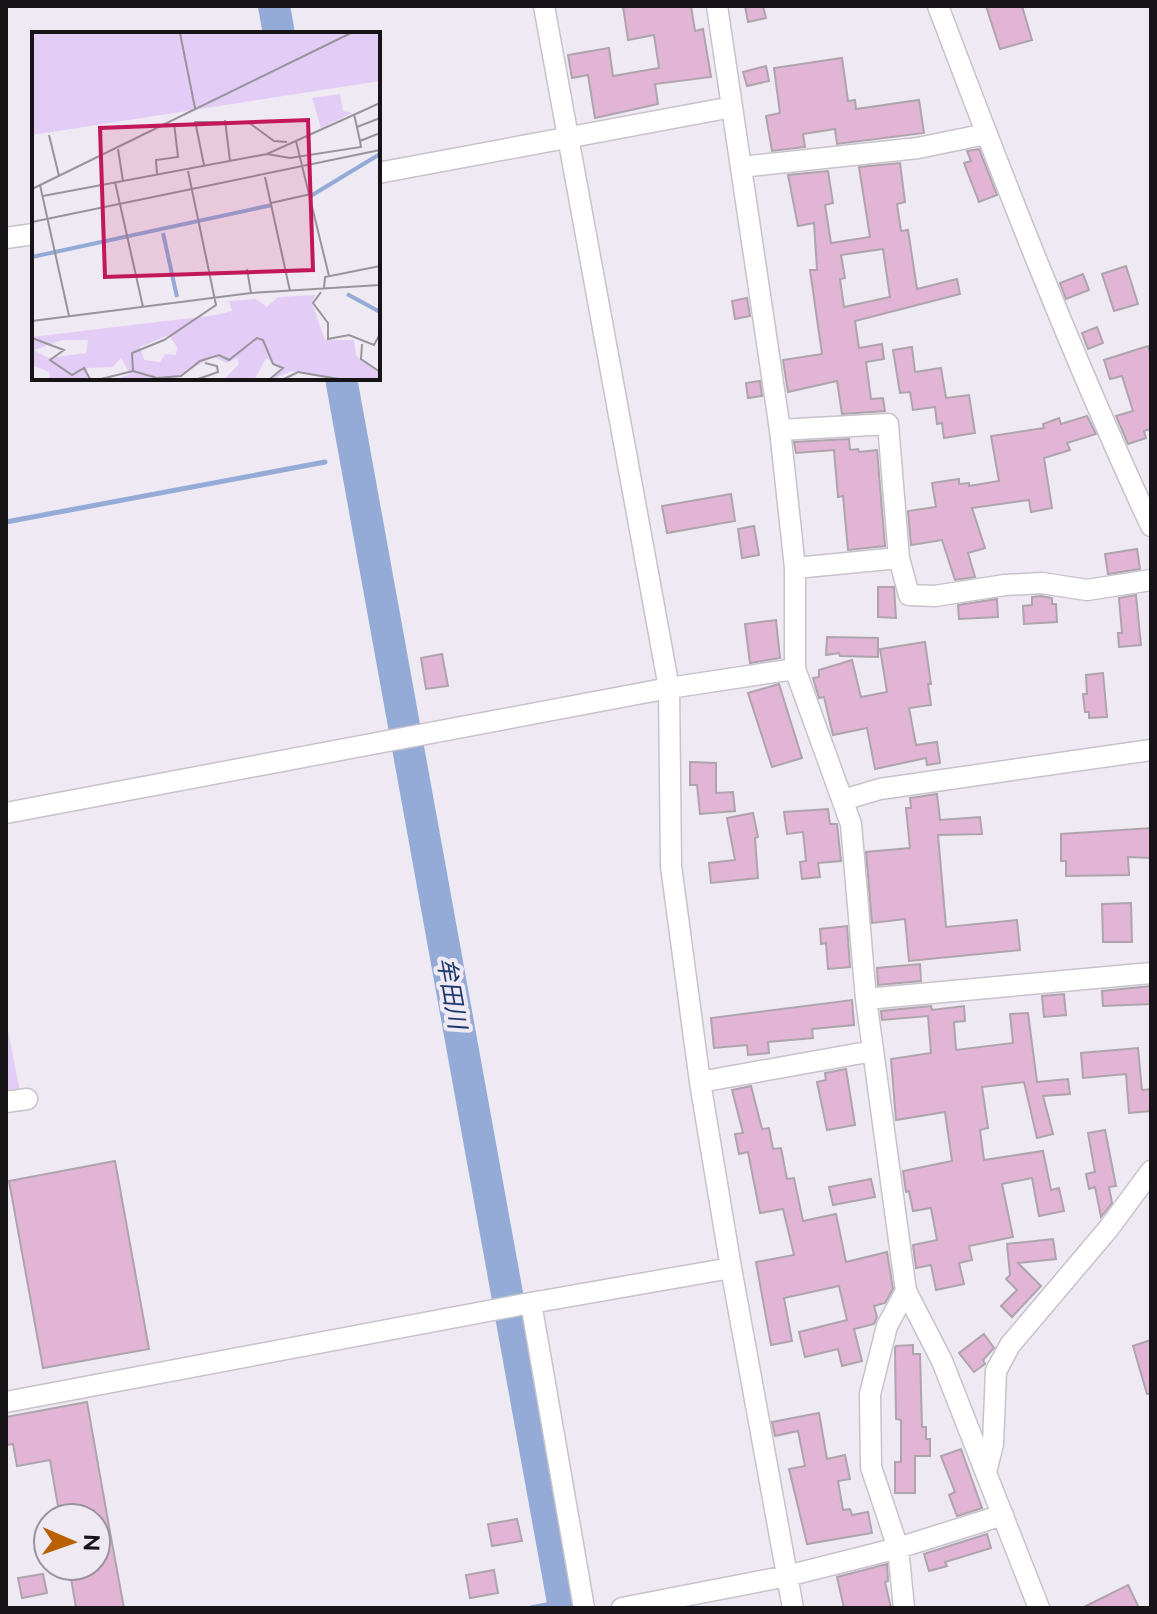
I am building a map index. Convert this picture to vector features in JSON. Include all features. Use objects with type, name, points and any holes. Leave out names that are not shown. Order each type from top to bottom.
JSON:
[{"type":"street","points":[[550,6],[544,6],[669,688],[671,866],[700,1082],[793,1608]]},
{"type":"street","points":[[717,6],[780,430],[795,568],[795,669],[851,824],[866,999],[906,1291],[942,1361],[1039,1608]]},
{"type":"street","points":[[938,6],[986,134],[1115,449],[1151,526]]},
{"type":"street","points":[[380,173],[732,107]]},
{"type":"street","points":[[741,167],[918,148],[986,134]]},
{"type":"street","points":[[6,238],[32,234]]},
{"type":"street","points":[[780,430],[888,424],[899,558],[909,595],[935,596],[1005,585],[1042,583],[1087,590],[1151,580]]},
{"type":"street","points":[[795,568],[899,558]]},
{"type":"street","points":[[6,813],[669,688],[795,669]]},
{"type":"street","points":[[843,800],[880,789],[1151,750]]},
{"type":"street","points":[[866,999],[1151,973]]},
{"type":"street","points":[[700,1082],[873,1051]]},
{"type":"street","points":[[6,1102],[27,1099]]},
{"type":"street","points":[[986,1472],[993,1444],[996,1371],[1010,1345],[1109,1228],[1151,1171]]},
{"type":"street","points":[[6,1402],[528,1303],[731,1268]]},
{"type":"street","points":[[904,1608],[898,1548],[871,1467],[870,1394],[887,1326],[906,1291]]},
{"type":"street","points":[[528,1303],[584,1608]]},
{"type":"street","points":[[622,1608],[787,1576],[898,1548],[1003,1515]]},
{"type":"shaded area","points":[[6,1020],[20,1092],[6,1094]]},
{"type":"building","points":[[623,6],[691,6],[695,31],[703,29],[711,77],[655,84],[658,104],[595,118],[588,75],[572,78],[568,55],[609,48],[613,76],[659,68],[654,35],[628,40]]},
{"type":"building","points":[[745,6],[763,6],[766,18],[748,22]]},
{"type":"building","points":[[986,6],[1022,6],[1032,40],[1000,49]]},
{"type":"building","points":[[842,58],[848,101],[855,100],[856,109],[919,100],[924,133],[837,144],[835,129],[803,134],[805,147],[772,151],[766,116],[780,113],[774,68]]},
{"type":"building","points":[[766,66],[769,81],[747,86],[743,72]]},
{"type":"building","points":[[979,149],[997,195],[979,202],[964,163],[971,161],[967,151]]},
{"type":"building","points":[[900,163],[905,202],[897,204],[901,231],[908,230],[917,289],[957,279],[960,294],[855,321],[859,348],[882,344],[884,359],[866,362],[871,399],[883,398],[885,411],[842,414],[837,381],[788,392],[783,360],[822,354],[810,270],[817,270],[814,223],[798,226],[788,175],[828,171],[833,203],[825,205],[831,243],[870,237],[859,167]],"holes":[[[883,249],[890,297],[844,307],[840,279],[845,278],[841,255]]]},
{"type":"building","points":[[1126,266],[1138,304],[1114,311],[1102,274]]},
{"type":"building","points":[[1083,274],[1089,290],[1066,299],[1060,283]]},
{"type":"building","points":[[747,298],[750,316],[735,319],[732,301]]},
{"type":"building","points":[[1097,327],[1103,343],[1088,349],[1082,333]]},
{"type":"building","points":[[1148,346],[1151,357],[1151,429],[1144,431],[1146,438],[1128,444],[1116,416],[1133,411],[1122,376],[1110,379],[1104,360]]},
{"type":"building","points":[[912,347],[915,372],[941,368],[946,398],[969,395],[975,433],[944,438],[942,423],[937,424],[935,407],[913,410],[910,392],[900,393],[893,350]]},
{"type":"building","points":[[760,381],[762,396],[748,398],[746,383]]},
{"type":"building","points":[[1087,416],[1096,434],[1067,443],[1070,450],[1044,458],[1052,508],[1031,512],[1029,500],[972,508],[985,548],[968,553],[975,577],[955,580],[942,540],[911,545],[908,511],[936,507],[932,483],[959,479],[959,484],[969,483],[969,486],[999,481],[991,436],[1044,428],[1043,424],[1059,418],[1061,424]]},
{"type":"building","points":[[849,439],[850,450],[877,450],[885,546],[848,550],[843,496],[838,497],[834,450],[796,453],[794,442]]},
{"type":"building","points":[[731,494],[735,521],[667,533],[662,506]]},
{"type":"building","points":[[754,526],[759,555],[742,558],[738,529]]},
{"type":"building","points":[[1137,549],[1140,569],[1108,574],[1105,554]]},
{"type":"building","points":[[878,587],[894,587],[896,618],[878,617]]},
{"type":"building","points":[[1136,595],[1141,645],[1119,647],[1118,633],[1122,633],[1119,598]]},
{"type":"building","points":[[1032,597],[1052,598],[1052,604],[1056,604],[1057,622],[1024,624],[1023,606],[1032,605]]},
{"type":"building","points":[[997,599],[998,617],[959,619],[958,605]]},
{"type":"building","points":[[776,620],[780,658],[750,663],[745,624]]},
{"type":"building","points":[[827,637],[878,638],[878,657],[840,656],[839,653],[826,655]]},
{"type":"building","points":[[925,642],[931,705],[909,708],[916,745],[937,742],[940,763],[927,765],[926,758],[875,769],[867,728],[833,735],[824,697],[819,698],[813,678],[819,677],[819,670],[852,660],[861,697],[887,692],[880,649]]},
{"type":"building","points":[[442,654],[448,686],[426,689],[421,658]]},
{"type":"building","points":[[1103,673],[1107,717],[1089,718],[1089,712],[1085,712],[1083,694],[1087,694],[1086,675]]},
{"type":"building","points":[[779,684],[802,758],[772,767],[748,693]]},
{"type":"building","points":[[690,762],[716,763],[716,793],[733,792],[735,811],[700,814],[697,785],[690,785]]},
{"type":"building","points":[[937,794],[940,820],[980,817],[982,834],[938,835],[946,927],[1017,920],[1020,950],[909,961],[905,919],[872,923],[866,852],[910,848],[906,808],[911,808],[910,798]]},
{"type":"building","points":[[828,809],[830,824],[837,824],[841,861],[818,863],[820,877],[802,879],[800,862],[806,861],[803,832],[787,834],[784,812]]},
{"type":"building","points":[[753,813],[758,837],[755,838],[758,878],[711,883],[709,863],[735,860],[727,818]]},
{"type":"building","points":[[1151,828],[1151,858],[1128,857],[1129,875],[1066,876],[1066,861],[1061,861],[1061,834]]},
{"type":"building","points":[[1131,903],[1132,942],[1103,942],[1102,904]]},
{"type":"building","points":[[847,926],[850,967],[828,969],[826,943],[821,944],[820,929]]},
{"type":"building","points":[[920,964],[921,981],[878,985],[877,968]]},
{"type":"building","points":[[1151,986],[1151,1004],[1103,1006],[1102,991]]},
{"type":"building","points":[[1064,994],[1066,1015],[1044,1017],[1042,996]]},
{"type":"building","points":[[852,1000],[854,1025],[812,1029],[813,1038],[768,1042],[769,1053],[748,1055],[747,1045],[714,1048],[711,1018]]},
{"type":"building","points":[[931,1006],[932,1010],[964,1006],[965,1021],[954,1022],[956,1050],[1013,1043],[1010,1014],[1028,1013],[1037,1082],[1068,1079],[1070,1094],[1043,1096],[1053,1134],[1037,1138],[1024,1082],[982,1087],[988,1128],[980,1130],[984,1160],[1043,1151],[1051,1190],[1059,1188],[1064,1211],[1039,1216],[1032,1178],[1002,1184],[1013,1237],[969,1246],[972,1260],[959,1263],[964,1284],[936,1290],[931,1265],[916,1268],[913,1245],[937,1240],[931,1208],[913,1211],[903,1171],[952,1161],[945,1112],[896,1120],[891,1059],[931,1053],[928,1016],[882,1020],[881,1011]]},
{"type":"building","points":[[1138,1048],[1142,1090],[1151,1089],[1151,1111],[1129,1113],[1126,1074],[1083,1078],[1081,1053]]},
{"type":"building","points":[[846,1069],[855,1125],[827,1130],[817,1082],[826,1080],[825,1073]]},
{"type":"building","points":[[751,1086],[762,1129],[769,1128],[773,1149],[781,1148],[787,1179],[794,1178],[803,1221],[836,1214],[846,1262],[887,1252],[893,1289],[885,1303],[874,1306],[877,1317],[874,1324],[854,1329],[862,1361],[842,1366],[838,1349],[805,1357],[799,1332],[847,1320],[839,1286],[784,1298],[792,1341],[771,1345],[756,1262],[794,1255],[783,1209],[760,1213],[748,1152],[739,1154],[735,1134],[743,1133],[732,1090]]},
{"type":"building","points":[[1105,1130],[1116,1186],[1109,1187],[1112,1203],[1101,1217],[1095,1187],[1089,1189],[1086,1174],[1095,1172],[1088,1133]]},
{"type":"building","points":[[115,1161],[149,1349],[43,1368],[9,1181]]},
{"type":"building","points":[[871,1179],[875,1197],[833,1205],[829,1187]]},
{"type":"building","points":[[1053,1239],[1056,1259],[1018,1263],[1041,1286],[1012,1317],[1001,1306],[1017,1290],[1006,1279],[1010,1275],[1007,1244]]},
{"type":"building","points":[[984,1334],[994,1348],[983,1360],[985,1364],[974,1372],[959,1353]]},
{"type":"building","points":[[1151,1340],[1151,1394],[1147,1394],[1133,1346]]},
{"type":"building","points":[[913,1345],[913,1354],[920,1354],[922,1427],[926,1427],[926,1439],[930,1439],[930,1456],[915,1456],[915,1493],[895,1493],[895,1462],[901,1462],[901,1420],[896,1419],[895,1348]]},
{"type":"building","points":[[87,1402],[105,1502],[57,1502],[50,1460],[17,1466],[13,1444],[6,1445],[6,1417]]},
{"type":"building","points":[[819,1413],[827,1459],[845,1455],[850,1479],[838,1481],[843,1510],[850,1509],[852,1515],[868,1512],[872,1533],[807,1544],[789,1469],[805,1466],[798,1431],[775,1436],[772,1422]]},
{"type":"building","points":[[961,1449],[982,1508],[957,1516],[949,1495],[955,1492],[941,1456]]},
{"type":"building","points":[[517,1519],[522,1541],[492,1546],[488,1524]]},
{"type":"building","points":[[987,1534],[991,1548],[945,1562],[947,1566],[929,1571],[924,1554]]},
{"type":"building","points":[[112,1541],[124,1608],[76,1608],[72,1582],[112,1582]]},
{"type":"building","points":[[887,1564],[888,1581],[885,1582],[891,1608],[844,1608],[837,1577]]},
{"type":"building","points":[[494,1570],[498,1593],[470,1598],[466,1575]]},
{"type":"building","points":[[32,1576],[32,1582],[45,1582],[47,1593],[22,1598],[18,1578]]},
{"type":"building","points":[[1128,1585],[1139,1608],[1082,1608]]},
{"type":"waterway","name":"牟田川","points":[[274,6],[279,32]]},
{"type":"waterway","name":"牟田川","points":[[341,380],[564,1608]]},
{"type":"waterway","points":[[6,522],[325,462]]},
{"type":"waterway","points":[[531,1608],[562,1602]]}]
